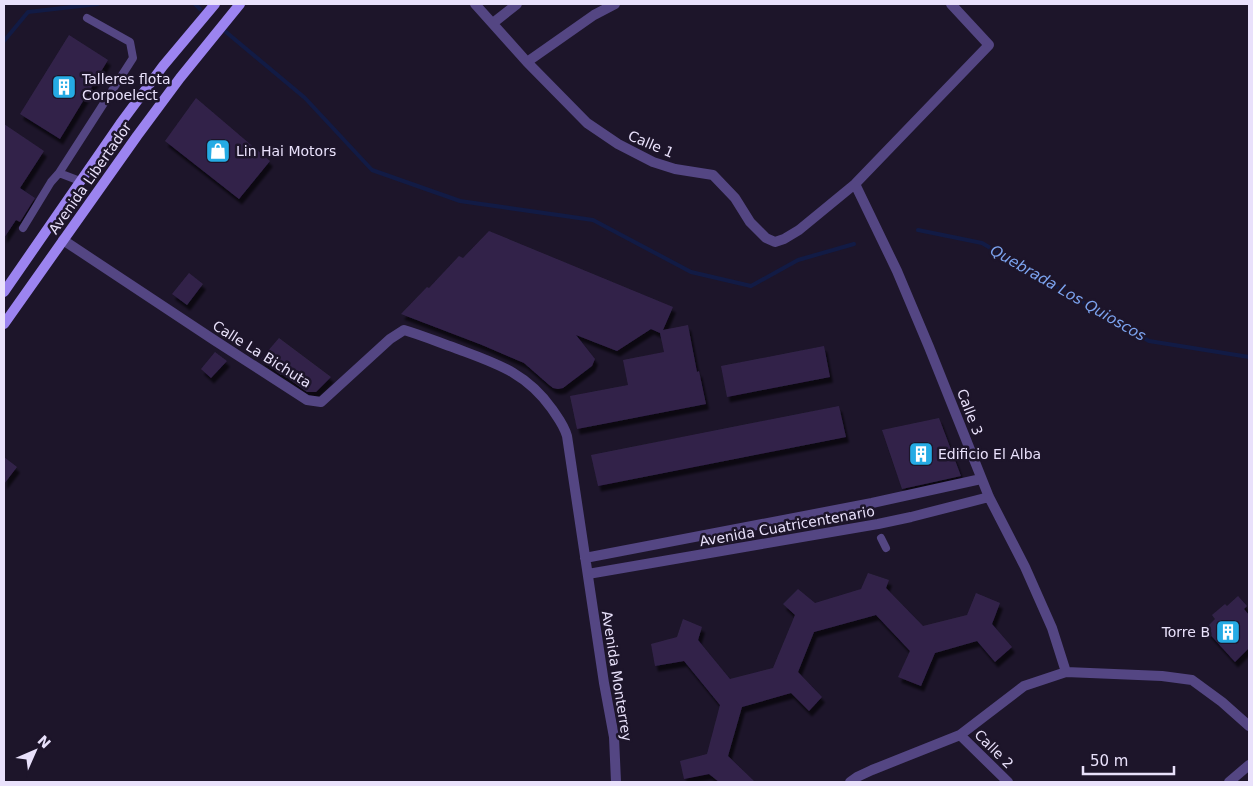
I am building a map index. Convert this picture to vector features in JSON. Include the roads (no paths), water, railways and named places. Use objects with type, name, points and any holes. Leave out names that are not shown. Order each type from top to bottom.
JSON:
[{"type":"main road","name":"Avenida Libertador","points":[[4,292],[162,66],[215,4]]},
{"type":"main road","name":"Avenida Libertador","points":[[4,324],[137,136],[180,78],[240,4]]},
{"type":"street","name":"Calle 1","points":[[476,4],[527,62],[587,123],[618,144],[653,162],[675,169],[713,175],[735,198],[750,222],[766,238],[775,242],[799,230],[855,184]]},
{"type":"street","points":[[493,23],[517,4]]},
{"type":"street","points":[[527,62],[594,14],[615,4]]},
{"type":"street","points":[[855,184],[989,45],[951,4]]},
{"type":"street","name":"Calle 3","points":[[855,184],[897,270],[988,497],[1025,567],[1052,628],[1066,672]]},
{"type":"street","name":"Calle La Bichuta","points":[[63,240],[308,400],[321,402],[390,338],[404,330],[491,362],[516,374],[537,390],[564,425],[588,574]]},
{"type":"street","name":"Avenida Cuatricentenario","points":[[585,558],[872,503],[981,479]]},
{"type":"street","name":"Avenida Cuatricentenario","points":[[588,574],[878,524],[988,497]]},
{"type":"street","name":"Avenida Monterrey","points":[[588,574],[614,737],[616,782]]},
{"type":"street","points":[[850,782],[872,770],[960,735],[1024,686],[1066,672],[1162,676],[1192,680],[1222,702],[1249,726]]},
{"type":"street","name":"Calle 2","points":[[960,735],[1008,782]]},
{"type":"street","points":[[1229,782],[1249,765]]},
{"type":"lane","points":[[23,228],[133,58],[130,42],[87,18]]},
{"type":"lane","points":[[59,173],[80,181]]},
{"type":"lane","points":[[881,538],[886,548]]},
{"type":"waterway","name":"Quebrada Los Quioscos","points":[[4,41],[28,12],[98,4]]},
{"type":"waterway","name":"Quebrada Los Quioscos","points":[[195,4],[200,9]]},
{"type":"waterway","name":"Quebrada Los Quioscos","points":[[226,32],[305,98],[372,170],[460,201],[593,220],[691,272],[751,286],[798,260],[854,244]]},
{"type":"waterway","name":"Quebrada Los Quioscos","points":[[918,230],[982,243],[1149,341],[1249,357]]},
{"type":"place","name":"Talleres flota Corpoelect","points":[[64,87]]},
{"type":"place","name":"Lin Hai Motors","points":[[218,151]]},
{"type":"place","name":"Edificio El Alba","points":[[921,454]]},
{"type":"place","name":"Torre B","points":[[1228,632]]}]
